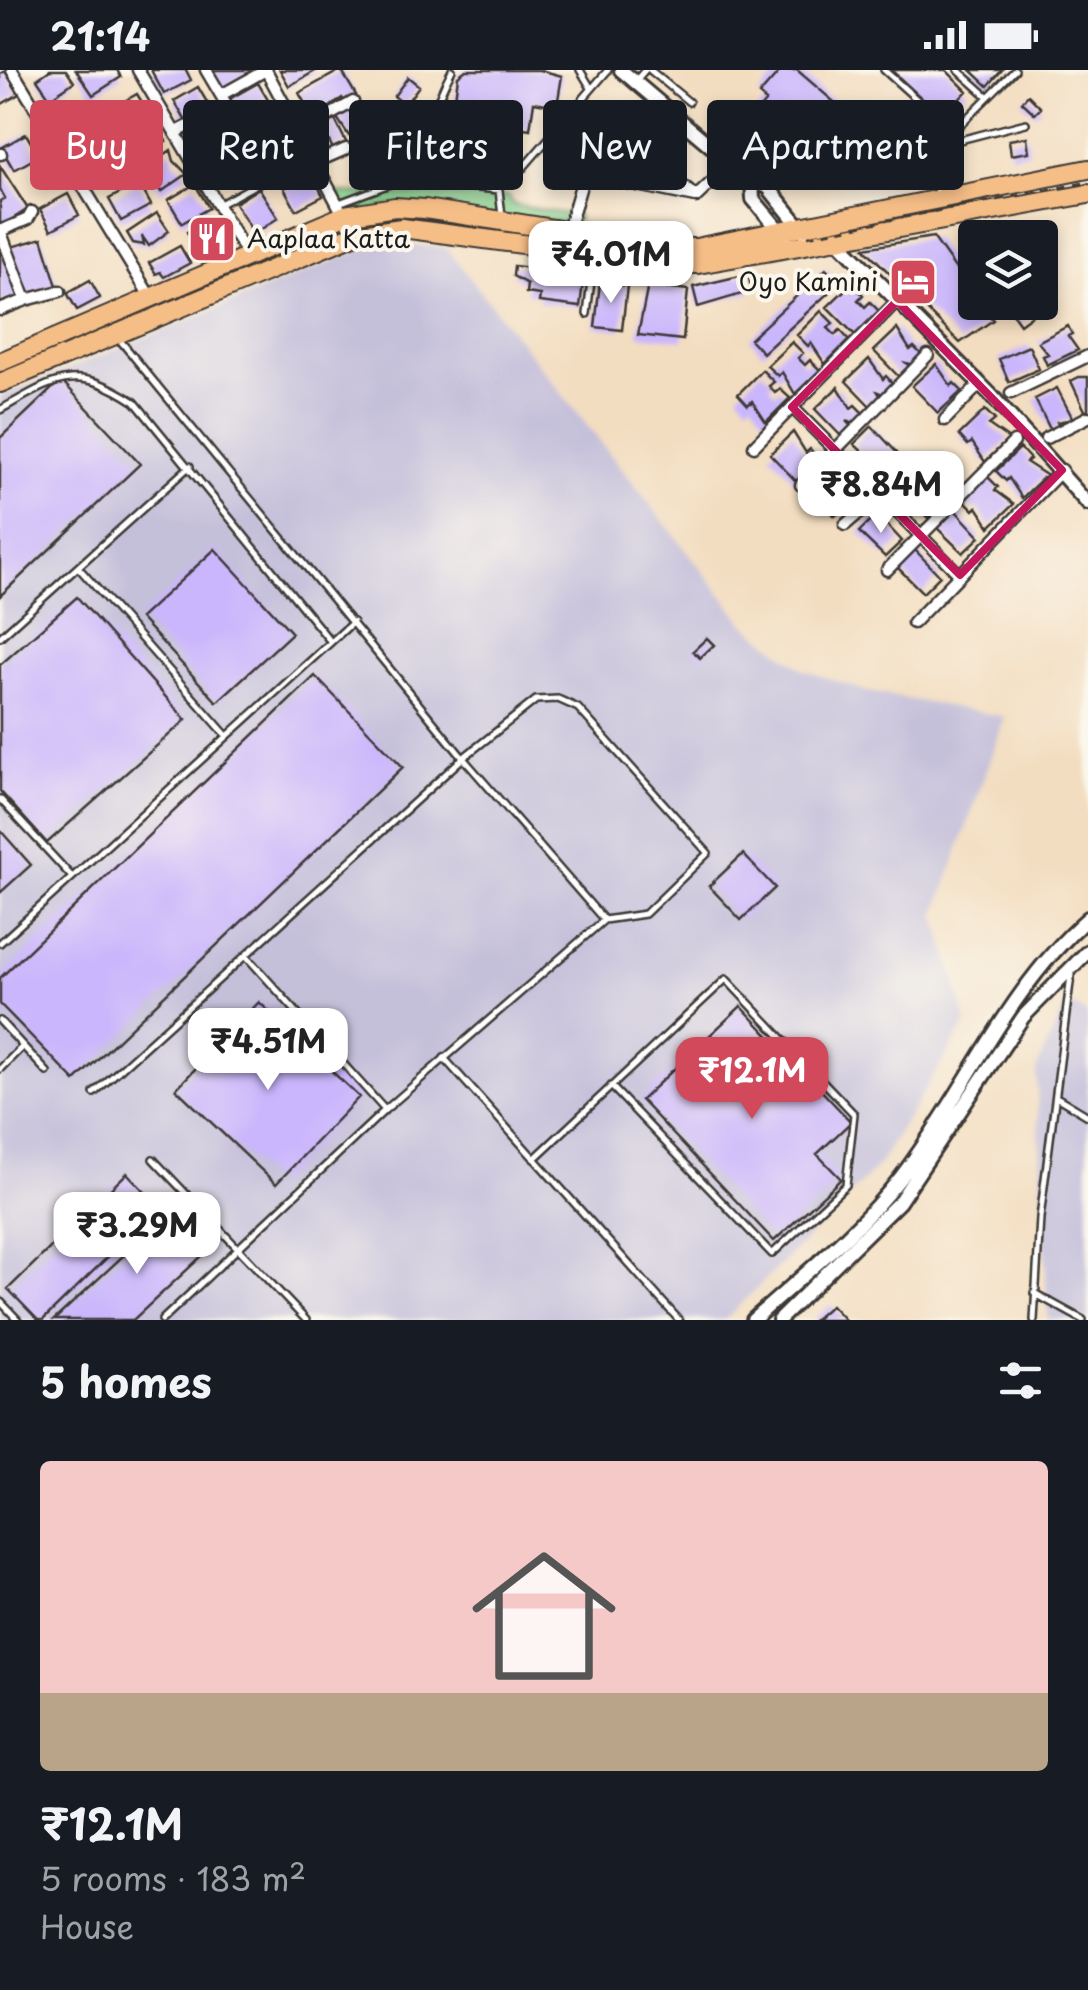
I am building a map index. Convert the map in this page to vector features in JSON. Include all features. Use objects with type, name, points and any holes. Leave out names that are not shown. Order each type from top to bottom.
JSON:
[{"type":"main road","points":[[0,383],[354,235],[402,228],[674,264],[807,235],[934,199],[1088,170]]},
{"type":"main road","points":[[0,362],[248,256],[342,209],[395,208],[502,220],[674,248],[780,230],[837,240],[1088,194]]},
{"type":"street","points":[[12,70],[151,298]]},
{"type":"street","points":[[138,70],[248,256]]},
{"type":"street","points":[[206,70],[224,100]]},
{"type":"street","points":[[221,95],[266,70],[282,100]]},
{"type":"street","points":[[622,70],[707,144]]},
{"type":"street","points":[[175,133],[183,129]]},
{"type":"street","points":[[329,156],[346,148]]},
{"type":"street","points":[[329,186],[354,235]]},
{"type":"street","points":[[696,197],[707,187]]},
{"type":"street","points":[[568,230],[580,190]]},
{"type":"street","points":[[661,190],[696,197]]},
{"type":"street","points":[[687,190],[696,197]]},
{"type":"street","points":[[752,190],[753,199],[780,230]]},
{"type":"street","points":[[771,190],[807,235]]},
{"type":"street","points":[[26,300],[0,231],[28,219],[32,212]]},
{"type":"street","points":[[837,240],[1062,470],[1088,504]]},
{"type":"street","points":[[0,310],[60,291]]},
{"type":"street","points":[[754,446],[897,301]]},
{"type":"street","points":[[801,484],[928,355]]},
{"type":"street","points":[[1011,393],[1088,356]]},
{"type":"street","points":[[945,420],[980,384]]},
{"type":"street","points":[[792,408],[960,574]]},
{"type":"street","points":[[1046,438],[1088,417]]},
{"type":"street","points":[[887,570],[1014,442]]},
{"type":"street","points":[[914,623],[1062,470]]},
{"type":"street","points":[[845,525],[880,495]]},
{"type":"street","points":[[752,1320],[837,1244],[899,1179],[1014,1002],[1054,951],[1088,918]]},
{"type":"street","points":[[779,1320],[899,1202],[1024,1016],[1088,951]]},
{"type":"lane","points":[[440,100],[452,70]]},
{"type":"lane","points":[[580,70],[592,89]]},
{"type":"lane","points":[[523,168],[608,70]]},
{"type":"lane","points":[[634,82],[648,70],[689,102]]},
{"type":"lane","points":[[884,70],[917,100]]},
{"type":"lane","points":[[958,70],[986,96]]},
{"type":"lane","points":[[964,120],[1016,70]]},
{"type":"lane","points":[[964,139],[1026,123]]},
{"type":"lane","points":[[217,205],[241,190]]},
{"type":"lane","points":[[342,209],[379,190]]},
{"type":"lane","points":[[499,190],[502,220]]},
{"type":"lane","points":[[934,199],[937,190]]},
{"type":"lane","points":[[588,314],[594,253]]},
{"type":"lane","points":[[104,317],[463,758],[604,920]]},
{"type":"lane","points":[[0,410],[70,376],[101,381],[135,402],[331,642]]},
{"type":"lane","points":[[0,637],[190,466]]},
{"type":"lane","points":[[78,567],[227,736]]},
{"type":"lane","points":[[0,943],[354,621]]},
{"type":"lane","points":[[94,1093],[463,758],[536,700],[558,698],[578,708],[708,853],[645,914],[604,920],[385,1110],[162,1320]]},
{"type":"lane","points":[[0,799],[72,877]]},
{"type":"lane","points":[[1034,1320],[1044,1176],[1058,1098],[1071,967],[1054,951]]},
{"type":"lane","points":[[247,957],[385,1110]]},
{"type":"lane","points":[[534,1159],[611,1086],[726,979],[854,1114],[846,1185],[772,1254],[611,1086]]},
{"type":"lane","points":[[0,1021],[47,1072]]},
{"type":"lane","points":[[0,1069],[23,1046]]},
{"type":"lane","points":[[444,1058],[678,1320]]},
{"type":"lane","points":[[1058,1098],[1088,1116]]},
{"type":"lane","points":[[152,1159],[306,1320]]},
{"type":"lane","points":[[1034,1293],[1084,1320]]},
{"type":"lane","points":[[0,1301],[18,1320]]},
{"type":"path","points":[[807,235],[1088,182]]},
{"type":"highlighted area","points":[[897,301],[1062,470],[960,575],[792,407]]},
{"type":"shaded area","points":[[378,243],[446,248],[745,624],[802,669],[865,691],[1005,717],[936,914],[967,1022],[876,1169],[725,1320],[0,1320],[0,397]]},
{"type":"shaded area","points":[[1067,1002],[1088,1015],[1088,1320],[1048,1320],[1036,1070]]},
{"type":"green space","points":[[337,193],[508,196],[514,205],[578,216],[576,228],[395,205],[347,214]]},
{"type":"building","points":[[50,70],[66,70],[74,82],[50,98],[37,79]]},
{"type":"building","points":[[76,70],[117,70],[121,77],[93,95]]},
{"type":"building","points":[[151,70],[186,70],[191,80],[164,94]]},
{"type":"building","points":[[280,70],[317,70],[289,86]]},
{"type":"building","points":[[341,70],[356,95],[344,101],[342,98],[329,108],[329,100],[303,100],[299,93]]},
{"type":"building","points":[[466,70],[540,70],[562,76],[558,100],[534,102],[530,129],[523,129],[523,100],[455,100],[458,76]]},
{"type":"building","points":[[781,70],[797,70],[832,100],[765,100],[759,95]]},
{"type":"building","points":[[891,70],[946,70],[967,91],[958,100],[924,100]]},
{"type":"building","points":[[971,70],[1002,70],[988,86]]},
{"type":"building","points":[[5,71],[19,94],[0,105],[0,74]]},
{"type":"building","points":[[211,72],[252,73],[221,90]]},
{"type":"building","points":[[408,77],[419,86],[409,100],[394,96]]},
{"type":"building","points":[[258,83],[268,100],[228,100]]},
{"type":"building","points":[[198,87],[206,100],[183,100],[183,116],[174,101]]},
{"type":"building","points":[[1028,95],[1041,108],[1035,114],[1022,102]]},
{"type":"building","points":[[349,107],[349,136],[335,115]]},
{"type":"building","points":[[335,120],[346,142],[333,149],[329,141],[329,123]]},
{"type":"building","points":[[26,134],[30,161],[14,170],[1,148]]},
{"type":"building","points":[[1027,137],[1029,152],[1011,155],[1009,140]]},
{"type":"building","points":[[171,150],[183,177],[161,192],[163,190],[163,156]]},
{"type":"building","points":[[0,166],[28,209],[0,227],[0,201],[5,198],[0,189]]},
{"type":"building","points":[[126,190],[143,190],[151,205],[121,221],[109,199]]},
{"type":"building","points":[[185,190],[198,190],[209,208],[182,223],[168,200]]},
{"type":"building","points":[[260,190],[278,218],[254,234],[235,203]]},
{"type":"building","points":[[285,190],[320,190],[323,196],[296,210]]},
{"type":"building","points":[[68,194],[79,215],[51,230],[40,209]]},
{"type":"building","points":[[157,213],[169,231],[149,246],[142,236],[144,245],[133,243],[127,233]]},
{"type":"building","points":[[209,219],[225,246],[203,259],[187,232]]},
{"type":"building","points":[[933,237],[958,272],[958,320],[993,320],[960,343],[864,248]]},
{"type":"building","points":[[42,238],[57,286],[26,295],[11,247]]},
{"type":"building","points":[[180,246],[190,263],[164,277],[160,272],[156,274],[149,263]]},
{"type":"building","points":[[4,249],[20,296],[0,303],[0,250]]},
{"type":"building","points":[[514,266],[584,274],[580,307],[539,302],[540,295],[526,293],[527,284],[513,276]]},
{"type":"building","points":[[826,269],[839,283],[763,353],[750,339]]},
{"type":"building","points":[[748,274],[752,291],[698,307],[693,287]]},
{"type":"building","points":[[90,280],[100,298],[77,310],[67,293]]},
{"type":"building","points":[[600,282],[627,286],[622,330],[595,327]]},
{"type":"building","points":[[852,283],[863,295],[858,300],[865,307],[870,302],[880,312],[855,335],[827,307]]},
{"type":"building","points":[[648,285],[688,290],[683,340],[638,335]]},
{"type":"building","points":[[821,311],[833,323],[828,328],[835,335],[840,330],[849,340],[825,364],[811,343],[808,346],[797,335]]},
{"type":"building","points":[[1068,326],[1072,334],[1068,336],[1078,350],[1047,365],[1043,356],[1048,354],[1038,342]]},
{"type":"building","points":[[897,329],[910,350],[914,347],[923,356],[913,365],[906,363],[911,368],[900,378],[874,351]]},
{"type":"building","points":[[792,342],[803,353],[798,358],[805,365],[810,360],[820,370],[795,394],[782,372],[778,376],[767,366]]},
{"type":"building","points":[[1029,346],[1039,369],[1009,382],[999,359]]},
{"type":"building","points":[[869,359],[883,379],[886,376],[895,386],[885,395],[878,392],[882,398],[872,408],[846,381]]},
{"type":"building","points":[[936,364],[951,386],[954,383],[962,391],[938,413],[912,386]]},
{"type":"building","points":[[762,370],[774,382],[769,386],[775,393],[780,389],[790,398],[766,422],[752,401],[748,405],[738,394]]},
{"type":"building","points":[[1088,377],[1088,417],[1071,381]]},
{"type":"building","points":[[61,380],[140,464],[0,596],[0,438]]},
{"type":"building","points":[[838,387],[851,408],[855,405],[864,414],[854,424],[846,421],[851,426],[841,436],[815,409]]},
{"type":"building","points":[[1057,388],[1073,419],[1057,422],[1059,427],[1051,431],[1035,399]]},
{"type":"building","points":[[985,410],[995,420],[989,425],[1009,439],[985,462],[972,442],[968,445],[959,435]]},
{"type":"building","points":[[872,426],[897,453],[881,469],[854,444]]},
{"type":"building","points":[[793,432],[806,453],[810,449],[819,459],[809,468],[801,465],[807,471],[796,481],[770,454]]},
{"type":"building","points":[[1020,448],[1030,459],[1026,462],[1046,475],[1022,498],[1009,478],[1006,481],[996,471]]},
{"type":"building","points":[[833,467],[841,476],[838,479],[858,494],[849,503],[841,500],[846,506],[835,516],[809,489]]},
{"type":"building","points":[[920,474],[945,501],[928,518],[902,492]]},
{"type":"building","points":[[988,477],[998,487],[995,490],[1014,504],[990,527],[977,507],[974,510],[964,500]]},
{"type":"building","points":[[955,510],[980,537],[963,553],[937,528]]},
{"type":"building","points":[[877,514],[902,541],[885,557],[859,532]]},
{"type":"building","points":[[215,549],[292,633],[217,702],[140,618]]},
{"type":"building","points":[[915,550],[940,576],[923,593],[897,567]]},
{"type":"building","points":[[77,597],[186,720],[47,843],[0,791],[0,665]]},
{"type":"building","points":[[707,638],[714,645],[700,658],[693,651]]},
{"type":"building","points":[[315,676],[403,767],[75,1081],[0,1004],[0,978]]},
{"type":"building","points":[[0,830],[31,865],[0,893]]},
{"type":"building","points":[[743,854],[775,888],[741,920],[709,886]]},
{"type":"building","points":[[259,1002],[359,1097],[276,1184],[176,1089]]},
{"type":"building","points":[[741,1006],[851,1122],[817,1154],[841,1179],[774,1241],[641,1100]]},
{"type":"building","points":[[127,1173],[159,1207],[43,1320],[38,1320],[8,1289]]},
{"type":"building","points":[[166,1216],[203,1255],[133,1320],[54,1320]]},
{"type":"building","points":[[831,1305],[845,1320],[814,1320]]},
{"type":"place","name":"Aaplaa Katta","points":[[212,239]]},
{"type":"place","name":"Oyo Kamini","points":[[913,282]]}]
